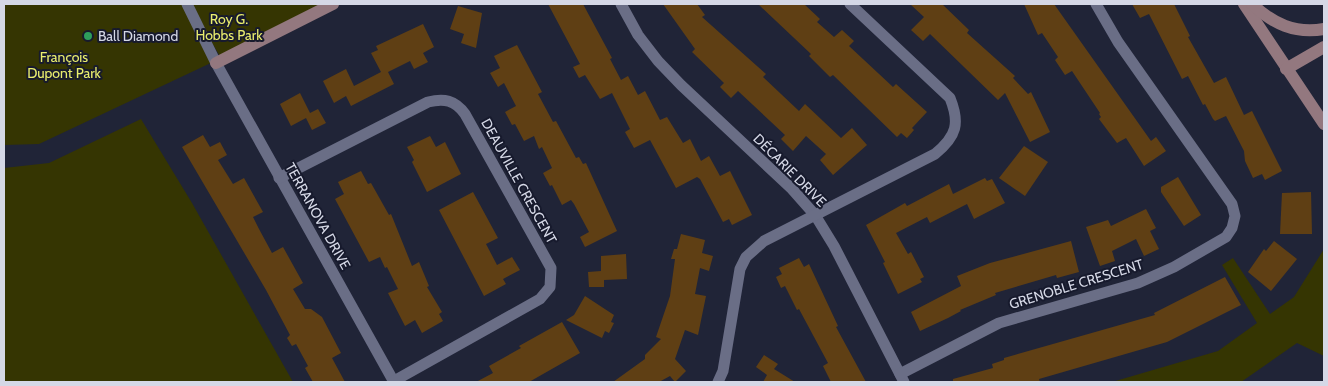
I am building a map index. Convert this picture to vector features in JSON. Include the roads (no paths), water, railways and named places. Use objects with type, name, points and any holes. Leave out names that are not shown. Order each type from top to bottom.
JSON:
[{"type":"main road","points":[[216,63],[333,4]]},
{"type":"main road","points":[[1244,4],[1324,124]]},
{"type":"main road","points":[[1252,4],[1268,18],[1286,28],[1315,31],[1324,29]]},
{"type":"main road","points":[[1286,69],[1324,47]]},
{"type":"street","name":"TERRANOVA DRIVE","points":[[187,4],[216,63],[394,382]]},
{"type":"street","name":"DÉCARIE DRIVE","points":[[621,4],[638,35],[658,61],[681,86],[792,189],[815,215],[834,246],[902,378]]},
{"type":"street","points":[[718,382],[723,371],[737,282],[746,257],[764,242],[935,154],[947,144],[955,130],[956,113],[950,98],[850,4]]},
{"type":"street","name":"GRENOBLE CRESCENT","points":[[902,378],[999,323],[1138,283],[1211,246],[1226,237],[1232,228],[1235,216],[1232,204],[1118,42],[1096,4]]},
{"type":"street","name":"DEAUVILLE CRESCENT","points":[[280,178],[428,102],[439,99],[451,101],[465,114],[551,268],[550,287],[540,299],[394,382]]},
{"type":"place","name":"Ball Diamond","points":[[88,36]]},
{"type":"park label","name":"Roy G. Hobbs Park","points":[[229,28]]},
{"type":"park label","name":"François Dupont Park","points":[[64,66]]}]
